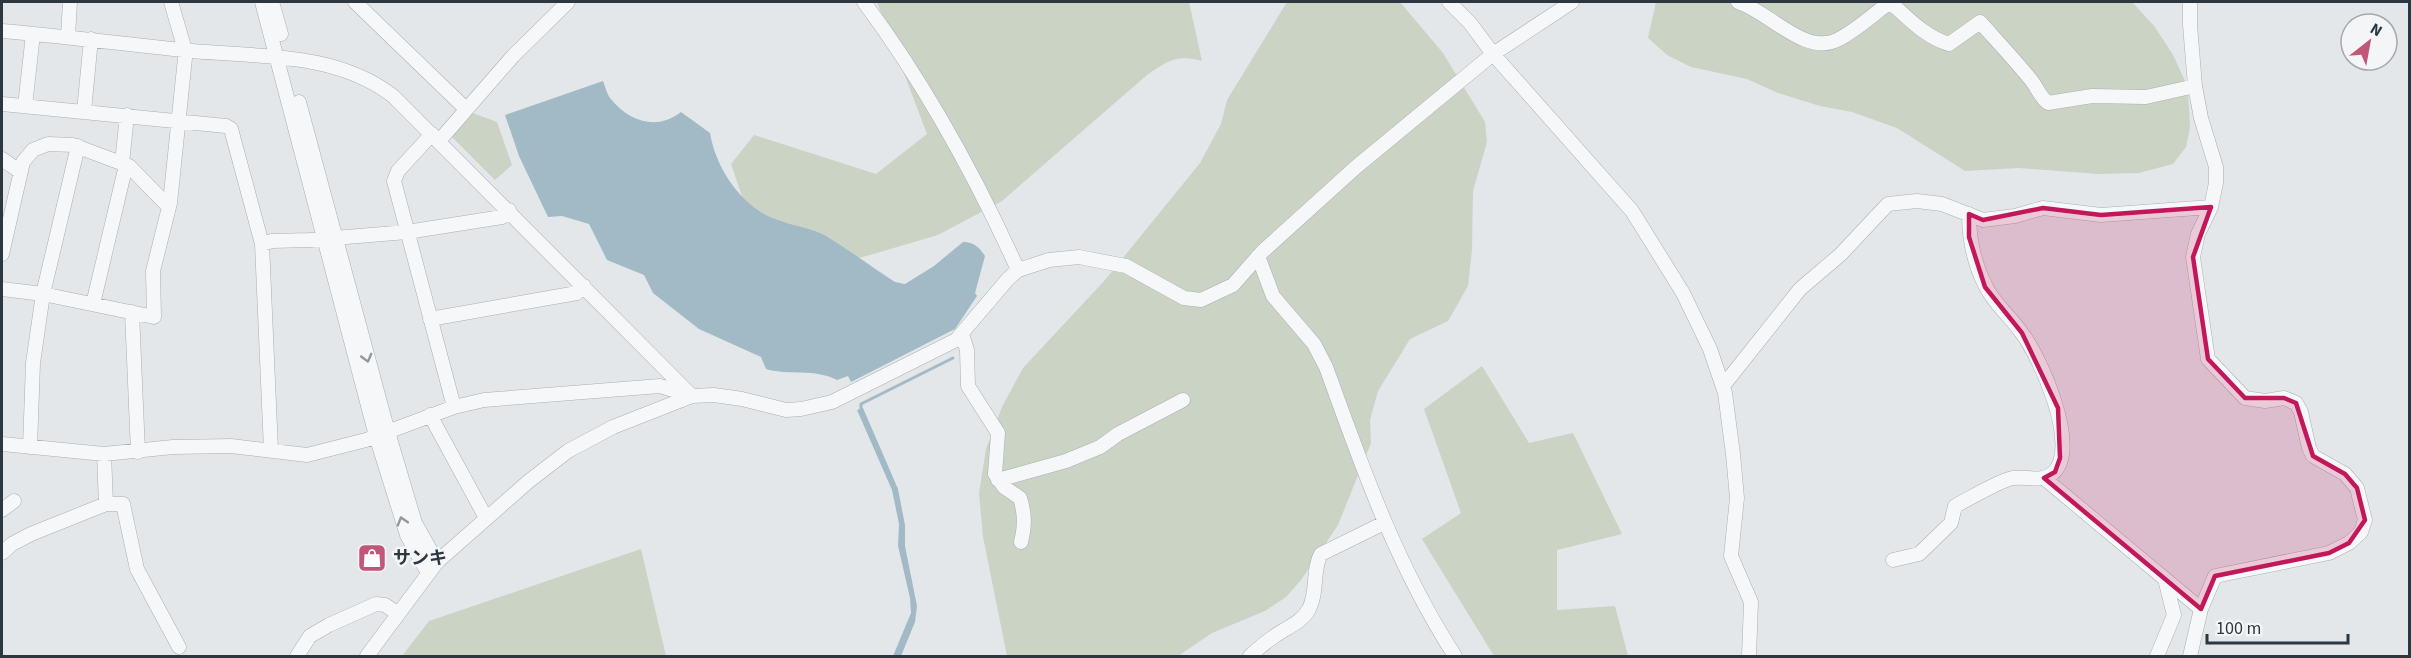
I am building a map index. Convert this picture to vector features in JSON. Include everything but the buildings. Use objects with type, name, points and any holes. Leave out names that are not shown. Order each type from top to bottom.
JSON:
[{"type":"street","points":[[68,37],[70,2]]},
{"type":"street","points":[[2,289],[43,294],[154,316],[153,271],[169,207],[185,50],[171,2]]},
{"type":"street","points":[[262,2],[283,58]]},
{"type":"street","points":[[272,2],[283,58],[382,434],[432,568]]},
{"type":"street","points":[[356,2],[466,109]]},
{"type":"street","points":[[454,407],[394,177],[466,109],[513,56],[568,2]]},
{"type":"street","points":[[864,2],[934,109],[987,202],[1018,270]]},
{"type":"street","points":[[1449,2],[1470,23],[1493,54],[1632,211],[1683,293],[1710,349],[1722,386],[1737,498],[1731,556],[1751,602],[1749,657]]},
{"type":"street","points":[[367,657],[432,568],[539,473],[568,451],[613,427],[692,396],[714,395],[742,399],[786,410],[814,407],[832,402],[946,346],[963,334],[990,297],[1018,270],[1049,260],[1079,257],[1126,266],[1184,298],[1201,300],[1233,285],[1258,256],[1356,166],[1493,54],[1572,2]]},
{"type":"street","points":[[1738,2],[1768,17],[1805,41],[1821,44],[1837,41],[1890,2],[1924,32],[1938,41],[1949,44],[1980,22],[2035,84],[2042,99],[2048,103],[2092,96],[2146,97],[2195,86]]},
{"type":"street","points":[[2190,2],[2195,86],[2201,118],[2216,167],[2217,183],[2211,207],[2198,234],[2193,257],[2208,359],[2245,398],[2265,401],[2284,398],[2296,403],[2301,412],[2313,456],[2345,474],[2357,488],[2365,520],[2361,532],[2349,543],[2329,553],[2215,576],[2201,609],[2190,657]]},
{"type":"street","points":[[2,31],[283,58],[327,64],[363,76],[393,96],[692,396]]},
{"type":"street","points":[[25,106],[33,34]]},
{"type":"street","points":[[84,111],[91,39]]},
{"type":"street","points":[[2,104],[179,120],[226,126],[231,129],[262,243],[271,450]]},
{"type":"street","points":[[93,304],[124,164],[127,115]]},
{"type":"street","points":[[2,254],[19,171],[33,150],[48,144],[78,146],[124,164],[139,174],[169,207]]},
{"type":"street","points":[[30,447],[33,363],[43,294],[78,146]]},
{"type":"street","points":[[2,159],[19,171]]},
{"type":"street","points":[[1722,386],[1800,289],[1840,255],[1887,204],[1917,201],[1942,204],[1983,220],[2015,216],[2043,208],[2101,215],[2211,207]]},
{"type":"street","points":[[262,243],[407,232],[502,218],[509,210]]},
{"type":"street","points":[[1893,560],[1919,554],[1951,523],[1955,506],[2013,478],[2044,478],[2055,472],[2060,458],[2062,435],[2058,408],[2022,333],[1985,286],[1969,237],[1969,214]]},
{"type":"street","points":[[1258,256],[1273,296],[1314,344],[1326,367],[1384,523],[1429,616],[1455,657]]},
{"type":"street","points":[[430,319],[577,293],[584,286]]},
{"type":"street","points":[[132,312],[138,452]]},
{"type":"street","points":[[963,334],[967,350],[968,386],[998,433],[998,451],[994,467],[998,480],[1020,498],[1025,512],[1021,542]]},
{"type":"street","points":[[2,444],[104,454],[173,447],[231,446],[307,455],[382,434],[454,407],[484,400],[660,386],[692,396]]},
{"type":"street","points":[[998,480],[1066,461],[1100,447],[1118,434],[1183,400]]},
{"type":"street","points":[[430,416],[486,518]]},
{"type":"street","points":[[104,454],[106,504]]},
{"type":"street","points":[[2044,478],[2201,609]]},
{"type":"street","points":[[2,510],[14,501]]},
{"type":"street","points":[[2,554],[12,544],[31,534],[106,504],[123,504],[137,569],[179,647]]},
{"type":"street","points":[[1250,657],[1272,638],[1299,620],[1308,610],[1314,596],[1318,560],[1321,554],[1384,523]]},
{"type":"street","points":[[2162,654],[2174,615],[2165,579]]},
{"type":"street","points":[[297,657],[310,636],[376,604],[385,605],[398,614]]},
{"type":"highlighted area","points":[[2211,207],[2193,257],[2208,359],[2245,398],[2284,398],[2296,403],[2313,456],[2345,474],[2357,488],[2365,520],[2349,543],[2329,553],[2215,576],[2201,609],[2044,478],[2055,472],[2060,458],[2058,408],[2022,333],[1985,287],[1969,237],[1969,214],[1983,220],[2043,208],[2101,215]]},
{"type":"shaded area","points":[[877,2],[1189,2],[1202,61],[1185,58],[1173,60],[1147,75],[1002,201],[938,235],[863,257],[845,259],[744,202],[731,164],[754,135],[876,174],[927,134]]},
{"type":"shaded area","points":[[1287,2],[1400,2],[1443,53],[1485,122],[1487,142],[1473,191],[1472,250],[1468,286],[1448,321],[1410,339],[1378,391],[1370,420],[1371,443],[1338,525],[1301,580],[1286,597],[1265,611],[1212,633],[1178,656],[1007,656],[983,537],[979,493],[986,449],[1002,407],[1023,368],[1105,280],[1200,163],[1221,124],[1227,100]]},
{"type":"shaded area","points":[[1656,2],[2132,2],[2155,27],[2173,55],[2187,85],[2190,128],[2186,147],[2173,164],[2139,173],[2099,174],[2019,168],[1965,171],[1897,128],[1852,112],[1820,106],[1778,93],[1747,79],[1691,67],[1667,55],[1648,38]]},
{"type":"shaded area","points":[[470,112],[497,122],[512,165],[495,180],[452,137]]},
{"type":"shaded area","points":[[1482,366],[1529,443],[1573,433],[1622,534],[1557,550],[1557,610],[1615,606],[1628,656],[1494,656],[1422,539],[1461,513],[1424,409]]},
{"type":"shaded area","points":[[641,549],[666,656],[402,656],[429,621]]},
{"type":"water","points":[[603,81],[610,98],[634,118],[653,122],[662,121],[681,112],[710,133],[713,147],[725,173],[742,197],[753,206],[778,220],[826,236],[895,282],[905,284],[934,266],[963,242],[973,244],[985,256],[975,293],[977,296],[955,329],[851,382],[848,376],[837,380],[820,374],[766,369],[761,357],[699,329],[653,293],[644,275],[607,260],[589,224],[562,216],[548,217],[519,156],[505,115]]},
{"type":"water","points":[[863,408],[898,489],[905,525],[905,546],[917,606],[915,622],[901,656],[893,656],[911,613],[910,598],[898,546],[899,524],[892,490],[857,410]]},
{"type":"waterway","points":[[861,412],[861,404],[953,358]]},
{"type":"place","name":"サンキ","points":[[372,558]]}]
